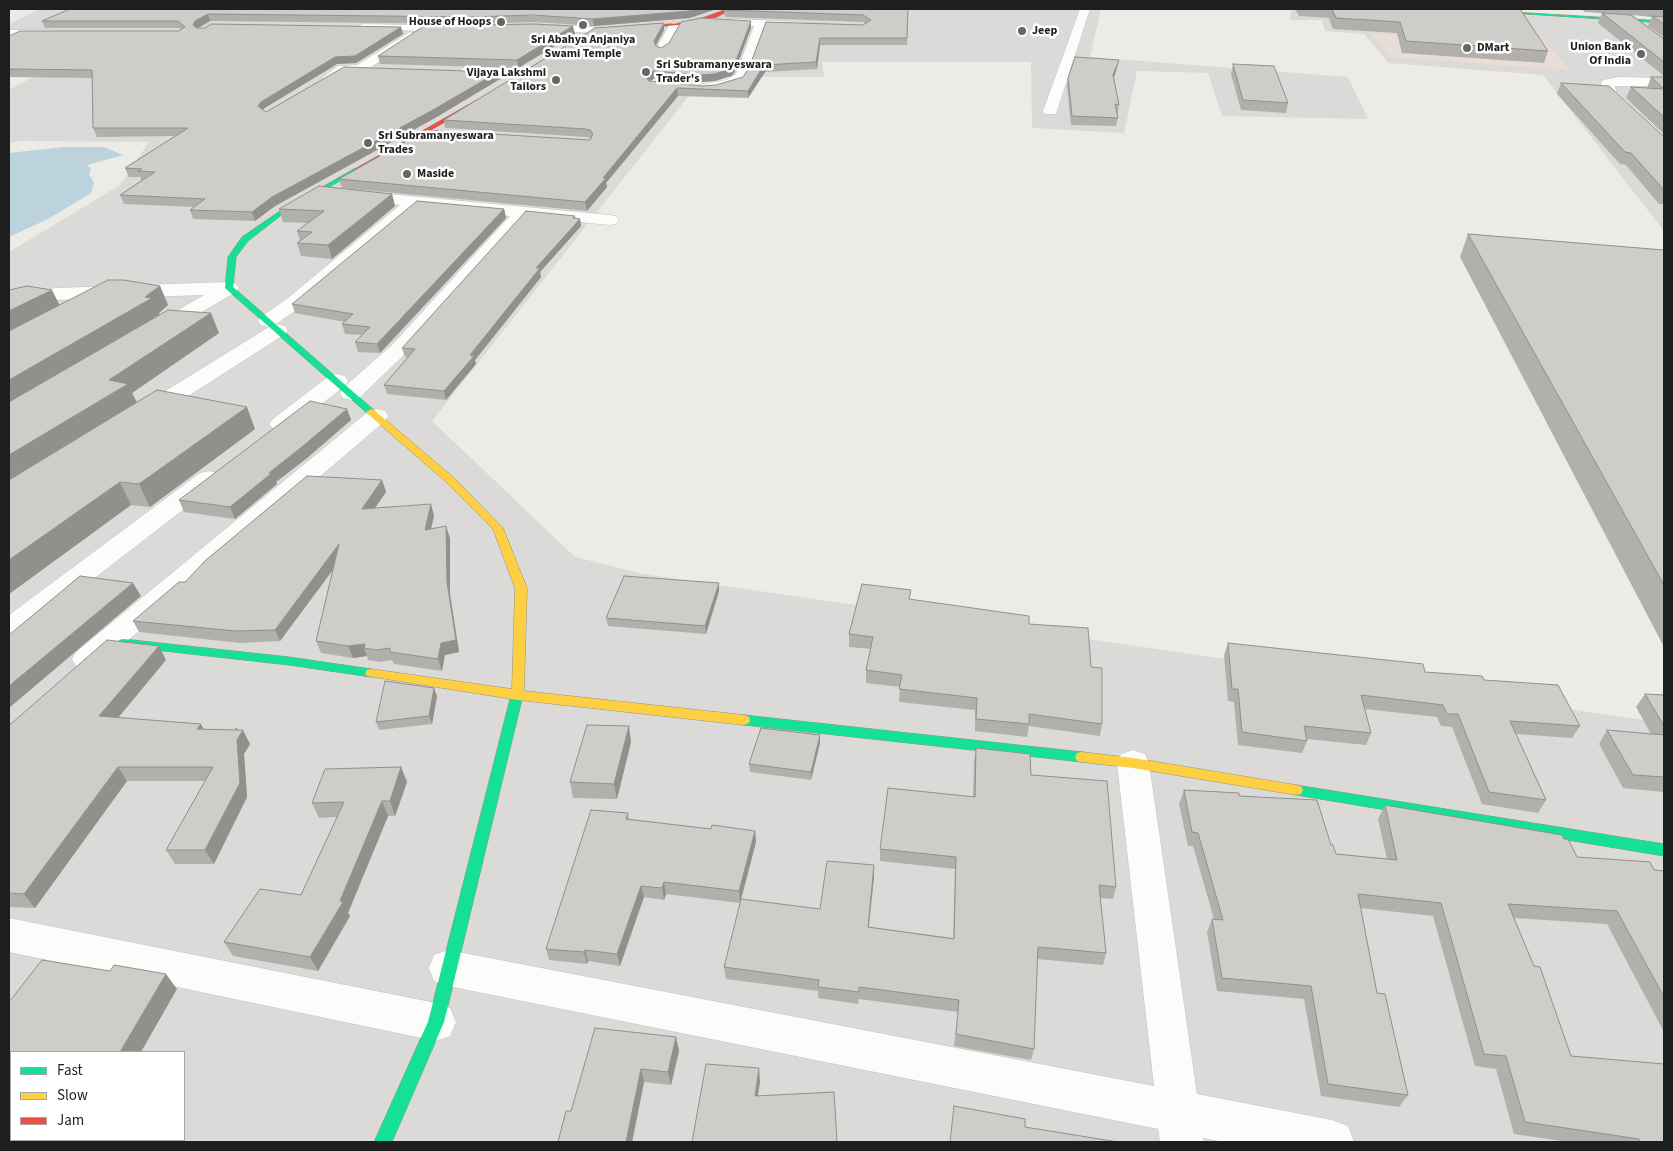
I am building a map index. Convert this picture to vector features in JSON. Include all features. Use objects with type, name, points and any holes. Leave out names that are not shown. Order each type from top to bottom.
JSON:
[{"type":"street","points":[[1050,111],[1085,9]]},
{"type":"street","points":[[1463,9],[1664,22]]},
{"type":"street","points":[[1555,9],[1664,15]]},
{"type":"street","points":[[620,28],[675,25],[702,21],[813,22],[727,11],[702,21]]},
{"type":"street","points":[[1631,20],[1651,34]]},
{"type":"street","points":[[693,87],[716,87],[737,81],[742,75],[761,23]]},
{"type":"street","points":[[530,24],[597,29]]},
{"type":"street","points":[[662,49],[675,25]]},
{"type":"street","points":[[349,27],[473,29]]},
{"type":"street","points":[[360,69],[423,28]]},
{"type":"street","points":[[576,40],[597,29]]},
{"type":"street","points":[[9,33],[66,33]]},
{"type":"street","points":[[318,84],[342,69],[379,70]]},
{"type":"street","points":[[445,72],[525,72]]},
{"type":"street","points":[[505,84],[525,72]]},
{"type":"street","points":[[1664,82],[1618,81],[1608,83],[1609,92],[1664,144]]},
{"type":"street","points":[[229,288],[232,257],[245,239],[282,212],[315,192],[424,133],[481,99]]},
{"type":"street","points":[[424,133],[452,135]]},
{"type":"street","points":[[315,192],[610,220]]},
{"type":"street","points":[[126,425],[273,326],[295,302],[414,202]]},
{"type":"street","points":[[259,440],[344,387],[399,349],[522,212]]},
{"type":"street","points":[[144,338],[229,288]]},
{"type":"street","points":[[9,304],[55,294],[229,288],[449,478],[498,528],[521,588],[518,695],[436,1022],[383,1142]]},
{"type":"street","points":[[75,312],[116,291]]},
{"type":"street","points":[[66,678],[377,416]]},
{"type":"street","points":[[9,629],[228,464]]},
{"type":"street","points":[[108,641],[289,661],[518,695],[1133,763],[1664,850]]},
{"type":"street","points":[[1133,763],[1180,1127]]},
{"type":"street","points":[[9,935],[436,1022]]},
{"type":"street","points":[[448,968],[1180,1127],[1332,1142]]},
{"type":"shaded area","points":[[40,9],[1101,9],[1090,57],[1348,77],[1368,119],[1222,116],[1208,73],[1137,71],[1124,133],[1032,128],[1031,62],[822,62],[824,77],[713,77],[678,45],[633,89],[691,93],[432,421],[575,557],[643,574],[1664,723],[1664,1142],[9,1142],[9,252],[120,185],[149,142],[21,141],[9,143],[9,90],[35,76],[9,41],[9,24]]},
{"type":"shaded area","points":[[1291,9],[1417,9],[1664,23],[1664,231],[1543,75],[1389,63],[1364,34],[1325,31],[1322,20],[1290,20]]},
{"type":"shaded area","name":"DMart","points":[[1479,32],[1539,35],[1570,70],[1391,57],[1371,33],[1445,38]]},
{"type":"water","points":[[64,147],[104,147],[123,155],[87,165],[91,169],[89,174],[94,183],[91,193],[48,219],[9,237],[9,153]]},
{"type":"building","points":[[70,9],[697,9],[593,19],[533,15],[472,17],[208,14],[195,21],[193,25],[197,28],[205,28],[211,24],[401,27],[355,56],[335,57],[261,102],[258,106],[266,112],[344,67],[498,72],[433,110],[272,197],[252,212],[190,210],[205,199],[120,195],[155,172],[125,168],[188,128],[93,128],[92,70],[9,69],[9,36],[20,31],[178,31],[185,27],[178,21],[42,21]]},
{"type":"building","points":[[908,9],[907,38],[820,38],[816,62],[764,65],[748,91],[677,88],[585,202],[339,179],[426,130],[590,140],[593,134],[590,130],[585,129],[444,120],[595,28],[664,23],[654,41],[656,46],[661,48],[669,43],[681,22],[701,18],[751,21],[734,66],[731,69],[714,74],[701,75],[654,71],[645,76],[649,81],[702,86],[716,85],[743,77],[749,68],[766,22],[863,25],[871,20],[863,15],[724,10]]},
{"type":"building","points":[[1332,9],[1520,9],[1548,51],[1406,41],[1400,22],[1336,18]]},
{"type":"building","points":[[1602,13],[1631,15],[1664,39],[1664,62]]},
{"type":"building","points":[[1652,16],[1664,17],[1664,24]]},
{"type":"building","points":[[533,24],[573,26],[517,60],[378,56],[424,26]]},
{"type":"building","points":[[1075,57],[1119,60],[1113,75],[1119,105],[1115,104],[1118,118],[1072,116],[1068,78]]},
{"type":"building","points":[[1233,64],[1274,66],[1288,103],[1243,100]]},
{"type":"building","points":[[1651,77],[1664,77],[1664,89]]},
{"type":"building","points":[[1561,83],[1609,86],[1664,137],[1664,190],[1631,153],[1625,152]]},
{"type":"building","points":[[1631,87],[1664,89],[1664,117]]},
{"type":"building","points":[[319,186],[392,194],[328,245],[297,243],[312,232],[297,231],[324,211],[279,209]]},
{"type":"building","points":[[417,201],[504,209],[377,344],[355,342],[370,327],[342,324],[353,314],[292,304]]},
{"type":"building","points":[[526,211],[575,216],[573,218],[580,219],[536,268],[540,268],[470,355],[474,356],[444,391],[384,385],[415,349],[402,348]]},
{"type":"building","points":[[1468,234],[1664,250],[1664,585]]},
{"type":"building","points":[[108,280],[124,280],[160,286],[145,297],[152,298],[9,380],[9,331]]},
{"type":"building","points":[[27,286],[52,290],[9,311],[9,290]]},
{"type":"building","points":[[168,310],[211,313],[109,380],[128,384],[9,455],[9,402]]},
{"type":"building","points":[[157,390],[247,407],[139,484],[120,482],[9,560],[9,480]]},
{"type":"building","points":[[310,401],[347,409],[230,507],[179,500]]},
{"type":"building","points":[[307,476],[382,480],[362,509],[431,504],[425,530],[446,526],[447,582],[456,640],[441,643],[438,659],[390,652],[390,648],[376,650],[364,648],[365,644],[348,646],[316,641],[339,544],[275,630],[235,631],[133,621],[179,582],[185,582],[206,560]]},
{"type":"building","points":[[80,576],[133,583],[9,686],[9,635]]},
{"type":"building","points":[[624,576],[719,583],[705,626],[606,618]]},
{"type":"building","points":[[862,584],[911,590],[909,599],[1029,616],[1029,624],[1088,628],[1091,667],[1102,668],[1102,724],[1029,714],[1029,724],[976,719],[977,698],[899,689],[902,675],[866,670],[873,637],[849,634]]},
{"type":"building","points":[[107,640],[159,646],[99,716],[201,724],[197,729],[235,730],[236,728],[236,730],[243,730],[237,740],[240,783],[205,850],[166,850],[213,767],[118,767],[24,894],[9,893],[9,724]]},
{"type":"building","points":[[1228,643],[1423,664],[1425,672],[1482,676],[1484,680],[1558,685],[1580,726],[1510,721],[1546,800],[1489,792],[1458,714],[1447,714],[1443,705],[1361,695],[1371,733],[1304,726],[1307,741],[1242,732],[1238,689],[1232,689]]},
{"type":"building","points":[[385,681],[434,688],[429,716],[376,722]]},
{"type":"building","points":[[1645,694],[1664,695],[1664,726]]},
{"type":"building","points":[[587,725],[629,726],[614,784],[570,782]]},
{"type":"building","points":[[761,728],[820,735],[811,772],[749,764]]},
{"type":"building","points":[[1607,730],[1664,735],[1664,777],[1633,775]]},
{"type":"building","points":[[976,748],[1030,754],[1031,775],[1107,781],[1116,887],[1099,885],[1106,953],[1038,947],[1034,1049],[956,1034],[959,1000],[859,987],[859,992],[818,987],[819,980],[724,967],[741,899],[820,909],[827,861],[874,865],[868,927],[954,939],[956,857],[880,849],[888,788],[975,797]]},
{"type":"building","points":[[401,767],[390,801],[382,801],[340,901],[343,902],[310,957],[224,942],[260,889],[301,895],[344,802],[312,803],[325,769]]},
{"type":"building","points":[[1184,790],[1239,793],[1239,796],[1317,800],[1331,845],[1333,845],[1336,854],[1397,860],[1385,805],[1562,835],[1564,839],[1568,839],[1577,857],[1650,862],[1654,870],[1664,871],[1664,997],[1617,911],[1508,904],[1534,966],[1540,967],[1571,1056],[1664,1064],[1664,1142],[1640,1142],[1639,1139],[1525,1122],[1506,1056],[1484,1054],[1441,903],[1358,894],[1377,993],[1385,994],[1408,1095],[1328,1084],[1311,986],[1222,978],[1212,919],[1223,920],[1198,833],[1192,832]]},
{"type":"building","points":[[591,810],[628,813],[626,819],[711,829],[712,825],[755,831],[739,891],[664,882],[662,888],[641,886],[617,954],[585,950],[584,952],[546,949]]},
{"type":"building","points":[[42,960],[110,971],[114,965],[166,974],[121,1051],[10,1051],[10,1141],[65,1142],[9,1142],[9,1002]]},
{"type":"building","points":[[595,1028],[676,1037],[668,1072],[641,1069],[626,1142],[558,1142],[566,1111],[571,1111]]},
{"type":"building","points":[[706,1064],[759,1068],[755,1096],[834,1092],[837,1142],[692,1142]]},
{"type":"building","points":[[954,1106],[1025,1119],[1025,1127],[1118,1142],[950,1142]]},
{"type":"traffic: fast","points":[[1463,9],[1664,22]]},
{"type":"traffic: fast","points":[[356,170],[282,212],[245,239],[232,257],[229,288],[371,412]]},
{"type":"traffic: fast","points":[[123,643],[289,661],[371,673]]},
{"type":"traffic: fast","points":[[383,1142],[436,1022],[518,691]]},
{"type":"traffic: fast","points":[[744,720],[1082,757]]},
{"type":"traffic: fast","points":[[1296,790],[1664,850]]},
{"type":"traffic: slow","points":[[371,412],[449,479],[498,528],[521,588],[518,691]]},
{"type":"traffic: slow","points":[[371,673],[518,695],[744,720]]},
{"type":"traffic: slow","points":[[1082,757],[1133,763],[1296,790]]},
{"type":"traffic: jam","points":[[627,28],[691,23],[715,16],[730,9]]},
{"type":"traffic: jam","points":[[356,170],[475,103]]},
{"type":"place","name":"House of Hoops","points":[[501,22]]},
{"type":"place","name":"Sri Abahya Anjaniya Swami Temple","points":[[583,25]]},
{"type":"place","name":"Jeep","points":[[1022,31]]},
{"type":"place","name":"DMart","points":[[1467,48]]},
{"type":"place","name":"Union Bank Of India","points":[[1641,54]]},
{"type":"place","name":"Sri Subramanyeswara Trader's","points":[[646,72]]},
{"type":"place","name":"Vijaya Lakshmi Tailors","points":[[556,80]]},
{"type":"place","name":"Sri Subramanyeswara Trades","points":[[368,143]]},
{"type":"place","name":"Maside","points":[[407,174]]}]
